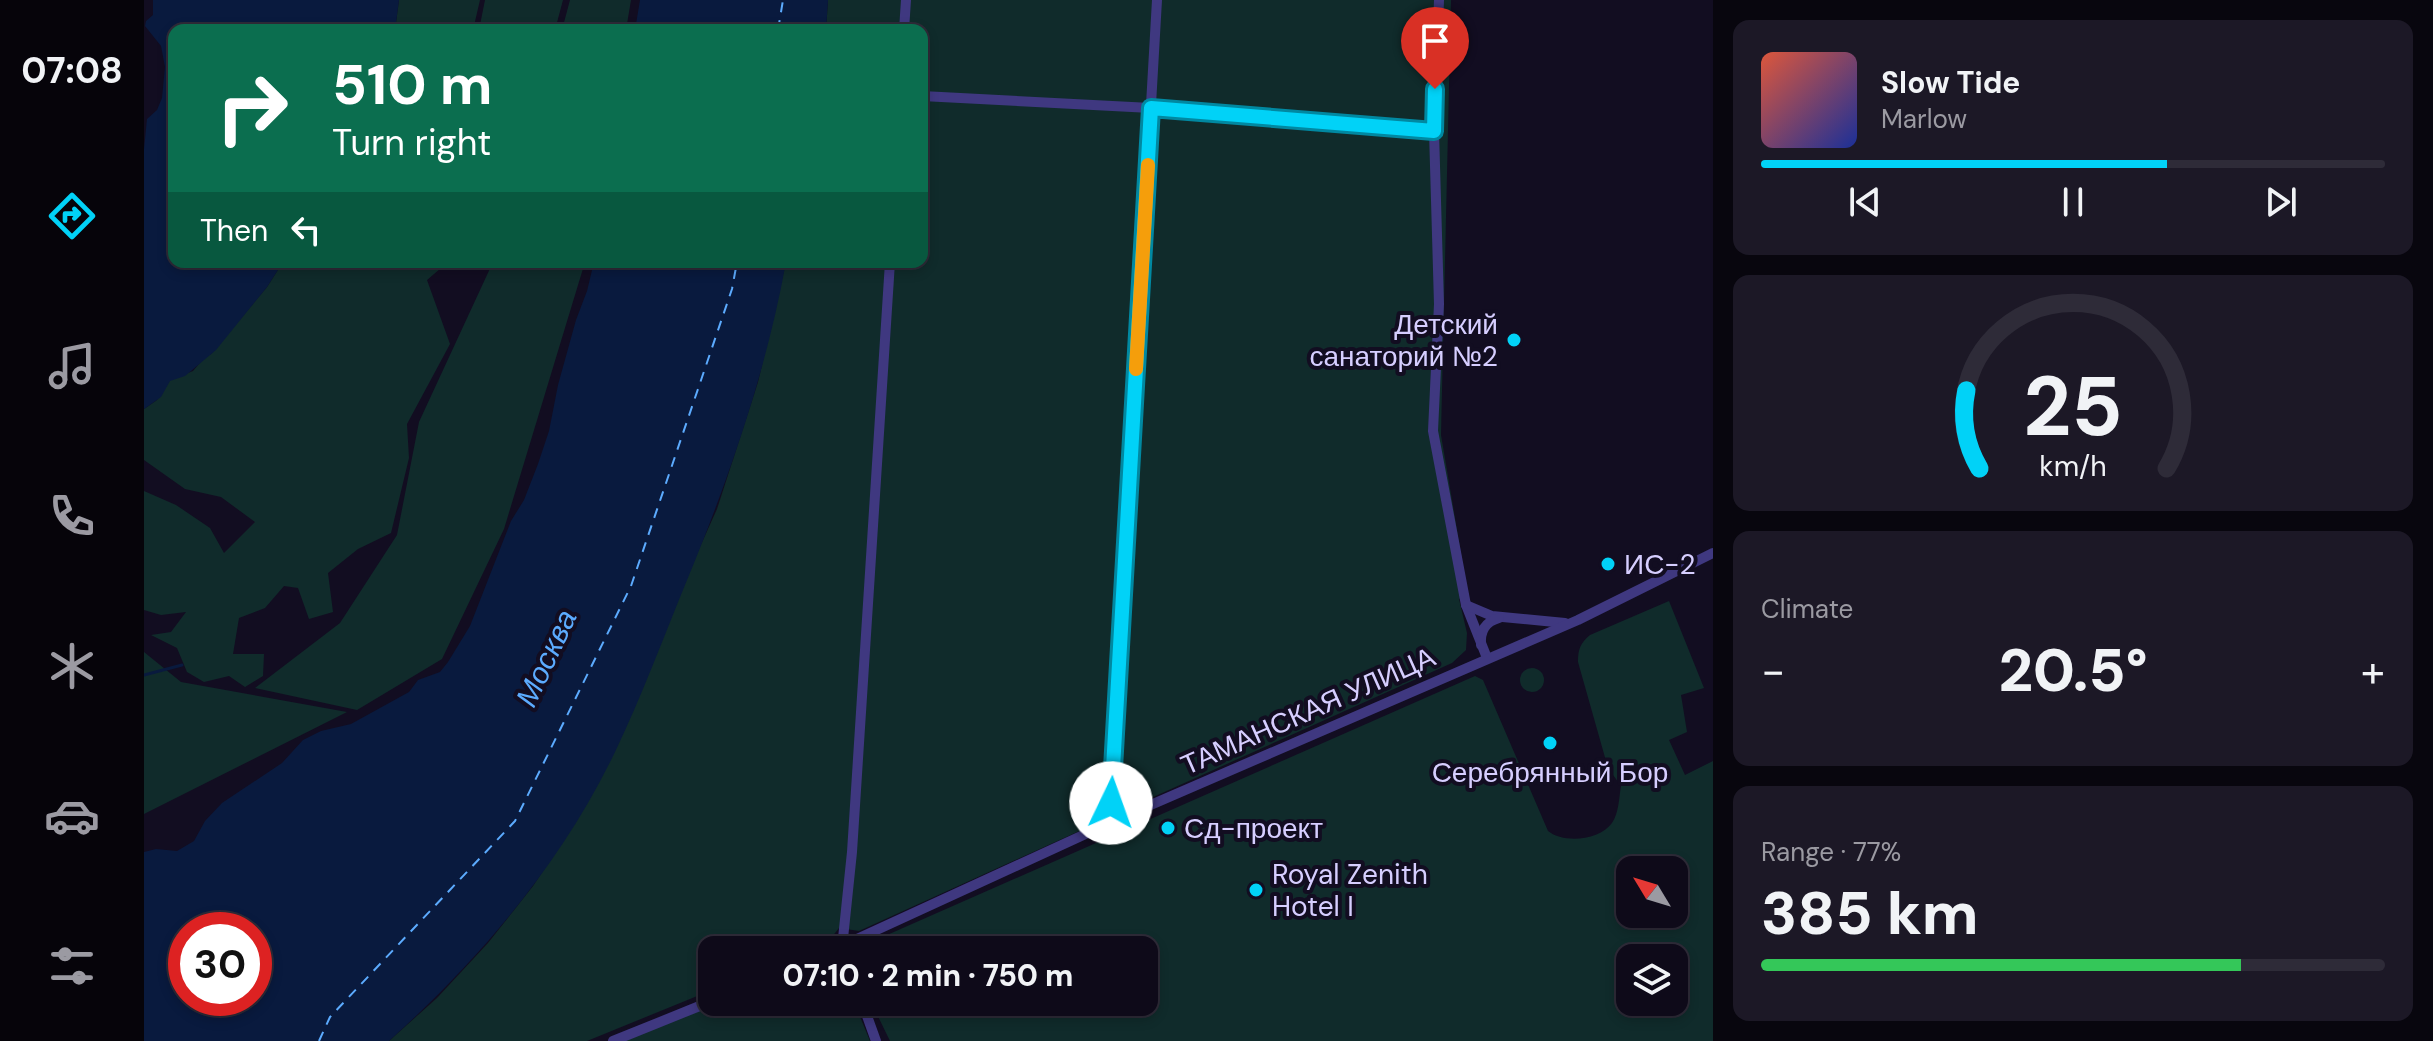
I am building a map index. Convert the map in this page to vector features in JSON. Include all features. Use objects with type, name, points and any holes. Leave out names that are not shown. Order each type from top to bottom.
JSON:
[{"type":"street","points":[[904,24],[906,0]]},
{"type":"street","points":[[1116,820],[1111,803],[1157,0]]},
{"type":"street","points":[[1439,0],[1434,131],[1439,304],[1433,431],[1466,605],[1487,658]]},
{"type":"street","points":[[928,96],[1151,108],[1434,131]]},
{"type":"street","points":[[845,936],[890,268]]},
{"type":"street","name":"ТАМАНСКАЯ УЛИЦА","points":[[867,936],[1116,820],[1578,620],[1713,553]]},
{"type":"street","points":[[1466,605],[1484,615],[1501,618],[1559,624],[1578,620]]},
{"type":"street","points":[[1481,646],[1480,638],[1486,625],[1501,618]]},
{"type":"street","points":[[1541,636],[1543,623]]},
{"type":"street","points":[[613,1041],[698,1007]]},
{"type":"street","points":[[867,1016],[876,1041]]},
{"type":"green space","points":[[399,0],[480,0],[474,24],[396,24]]},
{"type":"green space","points":[[485,0],[563,0],[557,24],[480,24]]},
{"type":"green space","points":[[570,0],[631,0],[627,24],[564,24]]},
{"type":"green space","points":[[828,0],[1451,0],[1441,435],[1468,595],[1459,599],[1467,633],[1466,650],[1452,663],[1142,802],[1127,802],[1100,815],[1086,828],[859,931],[839,928],[833,936],[698,936],[698,996],[587,1041],[389,1041],[437,998],[488,943],[533,886],[576,821],[717,509],[758,382],[785,268],[928,268],[928,24],[826,24]]},
{"type":"green space","points":[[279,268],[441,268],[427,280],[450,344],[407,424],[409,458],[391,533],[358,549],[328,573],[333,612],[309,619],[298,588],[284,586],[265,608],[239,618],[233,654],[264,654],[263,676],[245,687],[229,676],[204,682],[187,672],[177,648],[151,635],[171,632],[186,612],[161,615],[144,610],[144,491],[176,505],[210,528],[224,553],[255,522],[221,497],[185,489],[144,460],[144,409],[157,400],[170,380],[193,371],[211,354]]},
{"type":"green space","points":[[490,268],[583,268],[504,529],[442,659],[357,710],[255,688],[340,623],[397,535],[419,422]]},
{"type":"green space","points":[[1669,601],[1704,688],[1681,695],[1687,732],[1669,740],[1685,775],[1713,761],[1713,1041],[890,1041],[878,1016],[1158,1016],[1158,936],[885,936],[1475,676],[1483,680],[1548,831],[1572,839],[1591,836],[1606,829],[1614,819],[1621,786],[1608,768],[1578,662],[1584,641],[1590,635]]},
{"type":"green space","points":[[144,652],[181,682],[347,712],[144,814]]},
{"type":"green space","points":[[1532,668],[1541,671],[1544,680],[1541,689],[1532,692],[1523,689],[1520,680],[1523,671]]},
{"type":"green space","points":[[698,1009],[698,1016],[860,1016],[870,1041],[625,1041]]},
{"type":"water","points":[[153,0],[399,0],[396,24],[168,24],[168,268],[279,268],[216,350],[185,376],[170,381],[161,397],[144,409],[144,149],[147,119],[157,110],[162,98],[165,67],[161,46],[145,26],[153,15]]},
{"type":"water","points":[[640,0],[828,0],[826,24],[636,24]]},
{"type":"water","name":"Москва","points":[[593,268],[785,268],[757,386],[731,466],[643,690],[594,793],[570,833],[516,908],[455,977],[389,1041],[144,1041],[144,852],[156,849],[177,851],[194,841],[205,821],[222,803],[282,763],[303,740],[321,731],[351,724],[409,692],[418,680],[440,672],[470,626],[511,521],[524,500],[549,431],[558,385]]},
{"type":"waterway","points":[[144,675],[182,665]]},
{"type":"ferry route","points":[[779,24],[783,0]]},
{"type":"ferry route","points":[[319,1041],[330,1017],[515,821],[631,586],[732,289],[736,268]]},
{"type":"slow traffic","points":[[1136,369],[1148,165]]},
{"type":"place","name":"Детский санаторий №2","points":[[1514,340]]},
{"type":"place","name":"ИС-2","points":[[1608,564]]},
{"type":"place","name":"Серебрянный Бор","points":[[1550,743]]},
{"type":"place","name":"Сд-проект","points":[[1168,828]]},
{"type":"place","name":"Royal Zenith Hotel I","points":[[1256,890]]},
{"type":"route","points":[[1111,803],[1151,108],[1434,131],[1435,89]]}]
